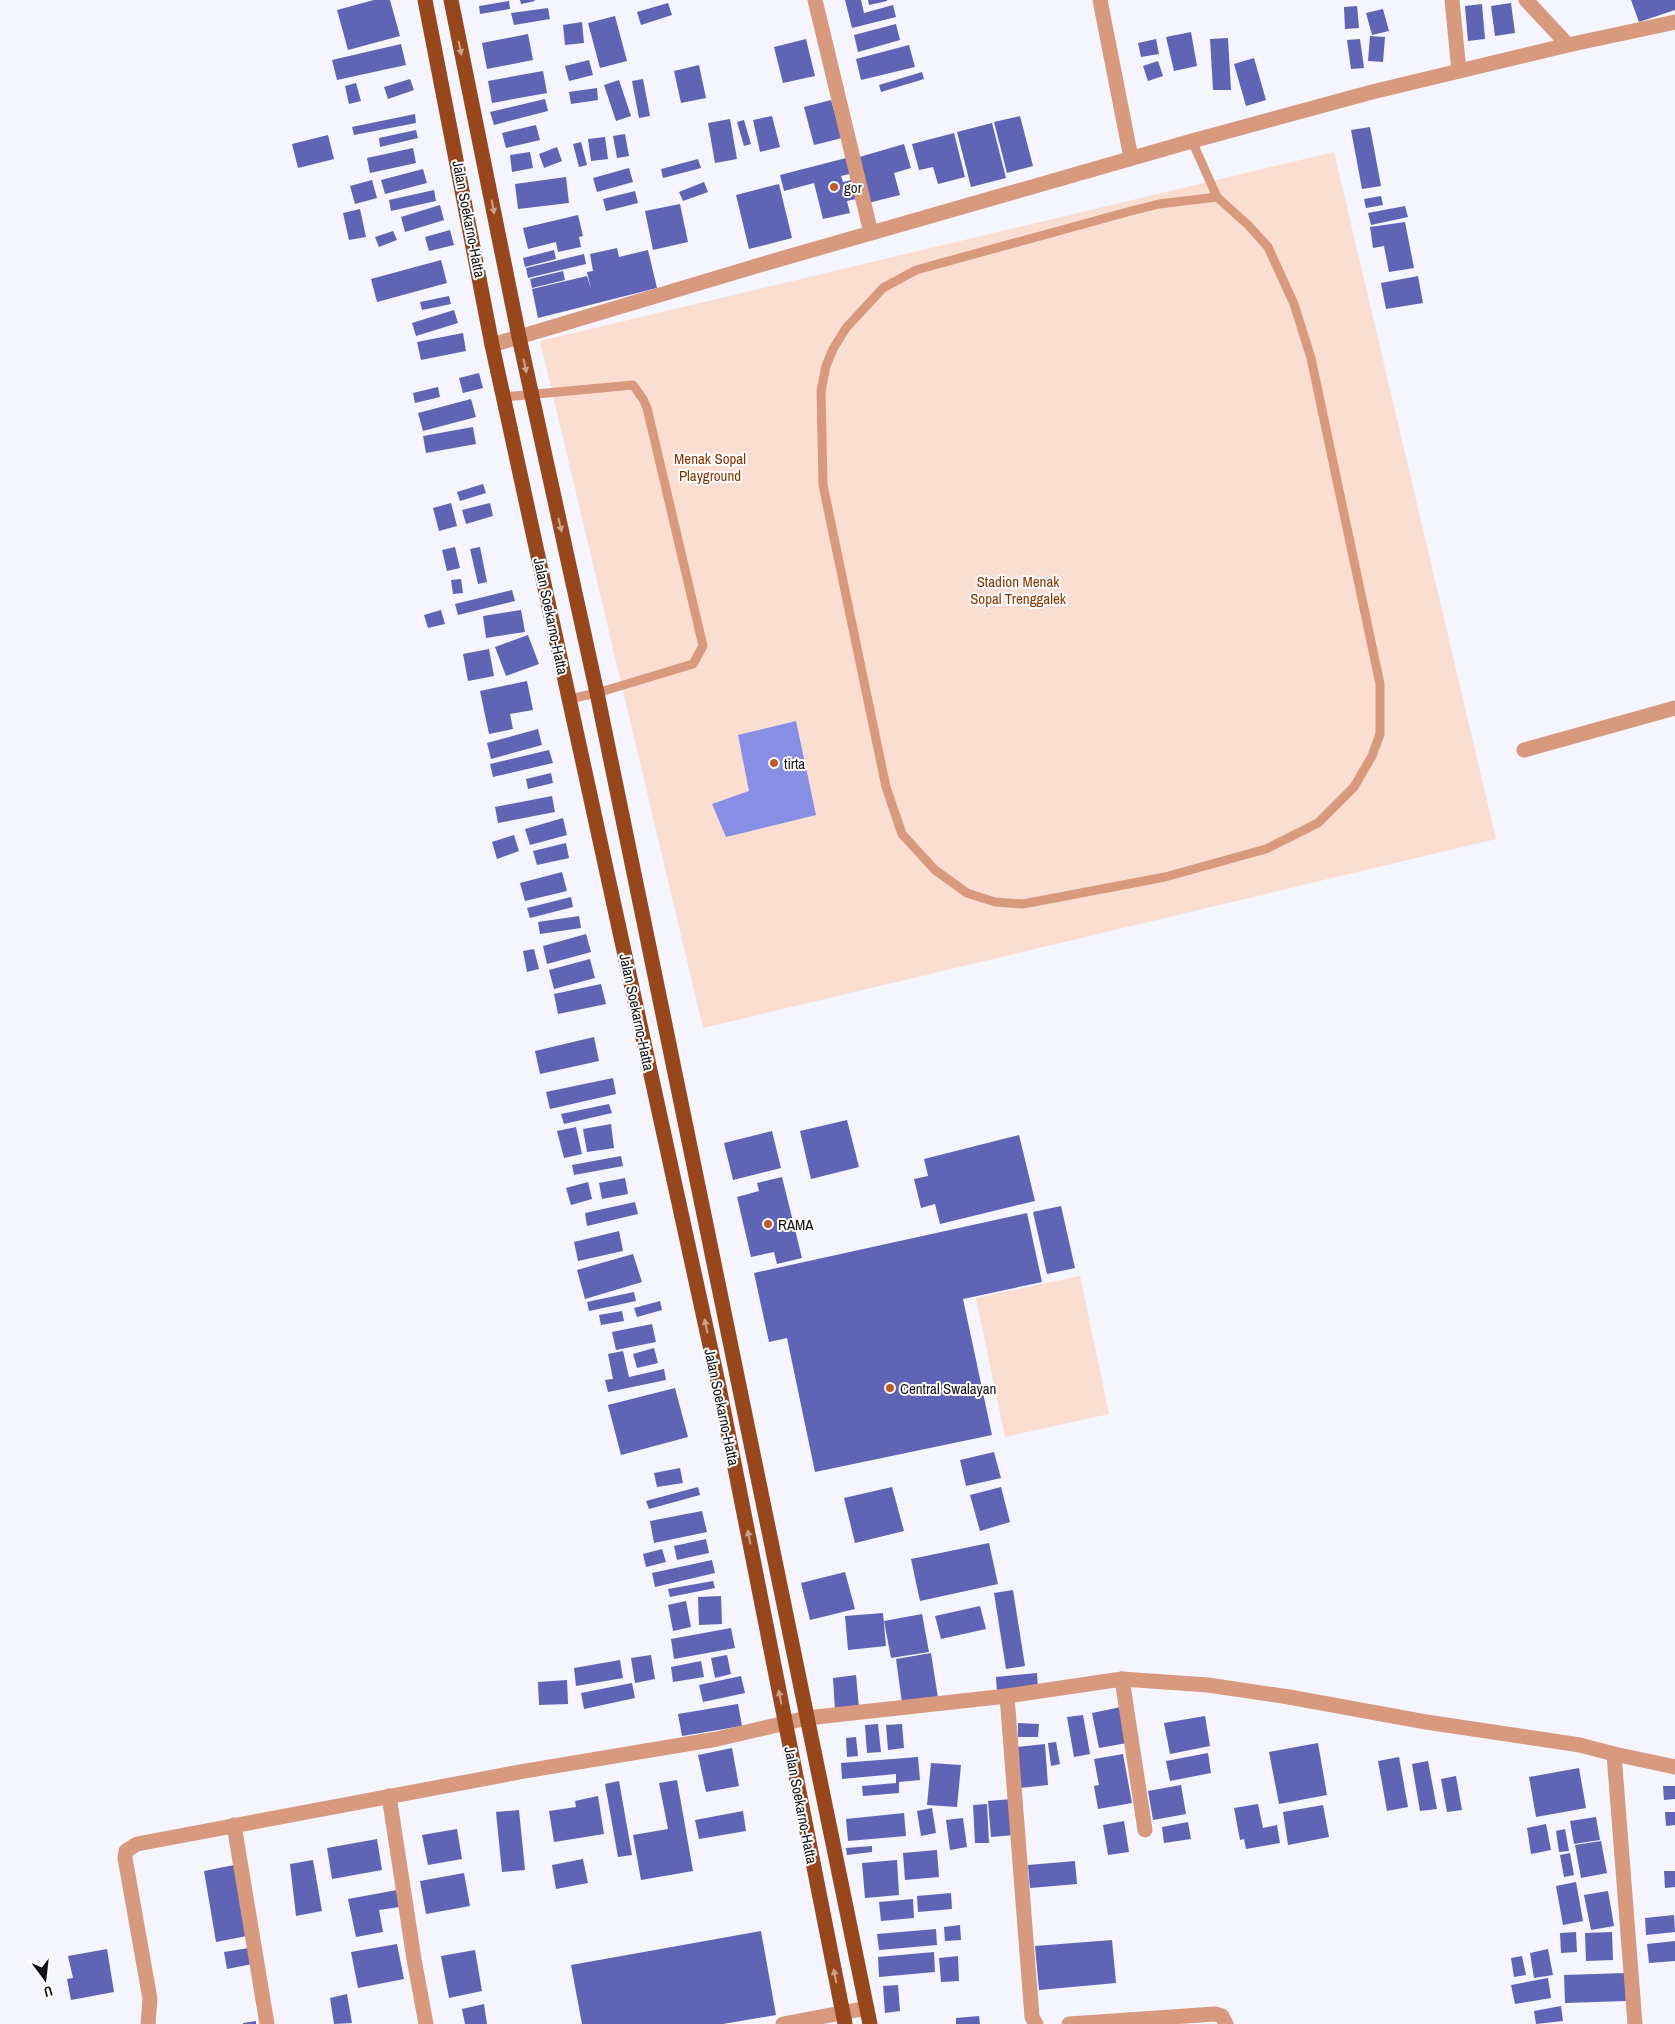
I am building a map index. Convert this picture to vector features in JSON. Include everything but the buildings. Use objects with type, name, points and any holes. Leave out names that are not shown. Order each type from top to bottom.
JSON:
[{"type":"highway","name":"Jalan Soekarno-Hatta","points":[[425,0],[458,161],[492,344],[719,1387],[844,2018]]},
{"type":"highway","name":"Jalan Soekarno-Hatta","points":[[451,0],[519,337],[597,693],[870,2024]]},
{"type":"highway","points":[[458,161],[482,155]]},
{"type":"highway","points":[[719,1387],[738,1382]]},
{"type":"street","points":[[815,0],[871,233]]},
{"type":"street","points":[[1100,0],[1130,158]]},
{"type":"street","points":[[1452,0],[1458,71]]},
{"type":"street","points":[[1526,0],[1568,45]]},
{"type":"street","points":[[492,344],[1192,141],[1458,71],[1675,22]]},
{"type":"street","points":[[1524,750],[1675,708]]},
{"type":"street","points":[[1122,1679],[1145,1830]]},
{"type":"street","points":[[148,2024],[150,1999],[126,1868],[126,1851],[137,1844],[390,1796],[707,1741],[807,1718],[865,1710],[1007,1696],[1122,1679],[1208,1685],[1280,1696],[1426,1722],[1580,1745],[1675,1767]]},
{"type":"street","points":[[1007,1696],[1032,2017],[1036,2024]]},
{"type":"street","points":[[1614,1754],[1635,2024]]},
{"type":"street","points":[[390,1796],[414,1959],[426,2024]]},
{"type":"street","points":[[234,1825],[267,2024]]},
{"type":"street","points":[[783,2024],[844,2018],[867,2008]]},
{"type":"street","points":[[1068,2024],[1215,2014],[1222,2016],[1226,2024]]},
{"type":"lane","points":[[1192,141],[1218,197],[1268,247],[1294,304],[1312,358],[1380,684],[1380,734],[1372,756],[1354,787],[1318,822],[1266,849],[1165,877],[1023,904],[995,902],[967,893],[935,870],[902,834],[886,787],[823,484],[821,391],[826,366],[837,342],[864,308],[883,288],[916,270],[1131,211],[1160,204],[1218,197]]},
{"type":"lane","points":[[504,397],[633,385],[643,399],[703,646],[692,664],[597,693],[569,699]]},
{"type":"green space","name":"Stadion Menak Sopal Trenggalek","points":[[1334,152],[1496,839],[703,1028],[540,341]]},
{"type":"green space","points":[[1080,1276],[1109,1414],[1005,1437],[976,1298]]},
{"type":"water","name":"tirta","points":[[796,721],[816,815],[726,837],[712,804],[749,791],[738,735]]},
{"type":"place","name":"gor","points":[[834,187]]},
{"type":"place","name":"tirta","points":[[774,763]]},
{"type":"place","name":"RAMA","points":[[768,1224]]},
{"type":"place","name":"Central Swalayan","points":[[890,1388]]},
{"type":"park label","name":"Menak Sopal Playground","points":[[710,466]]}]
